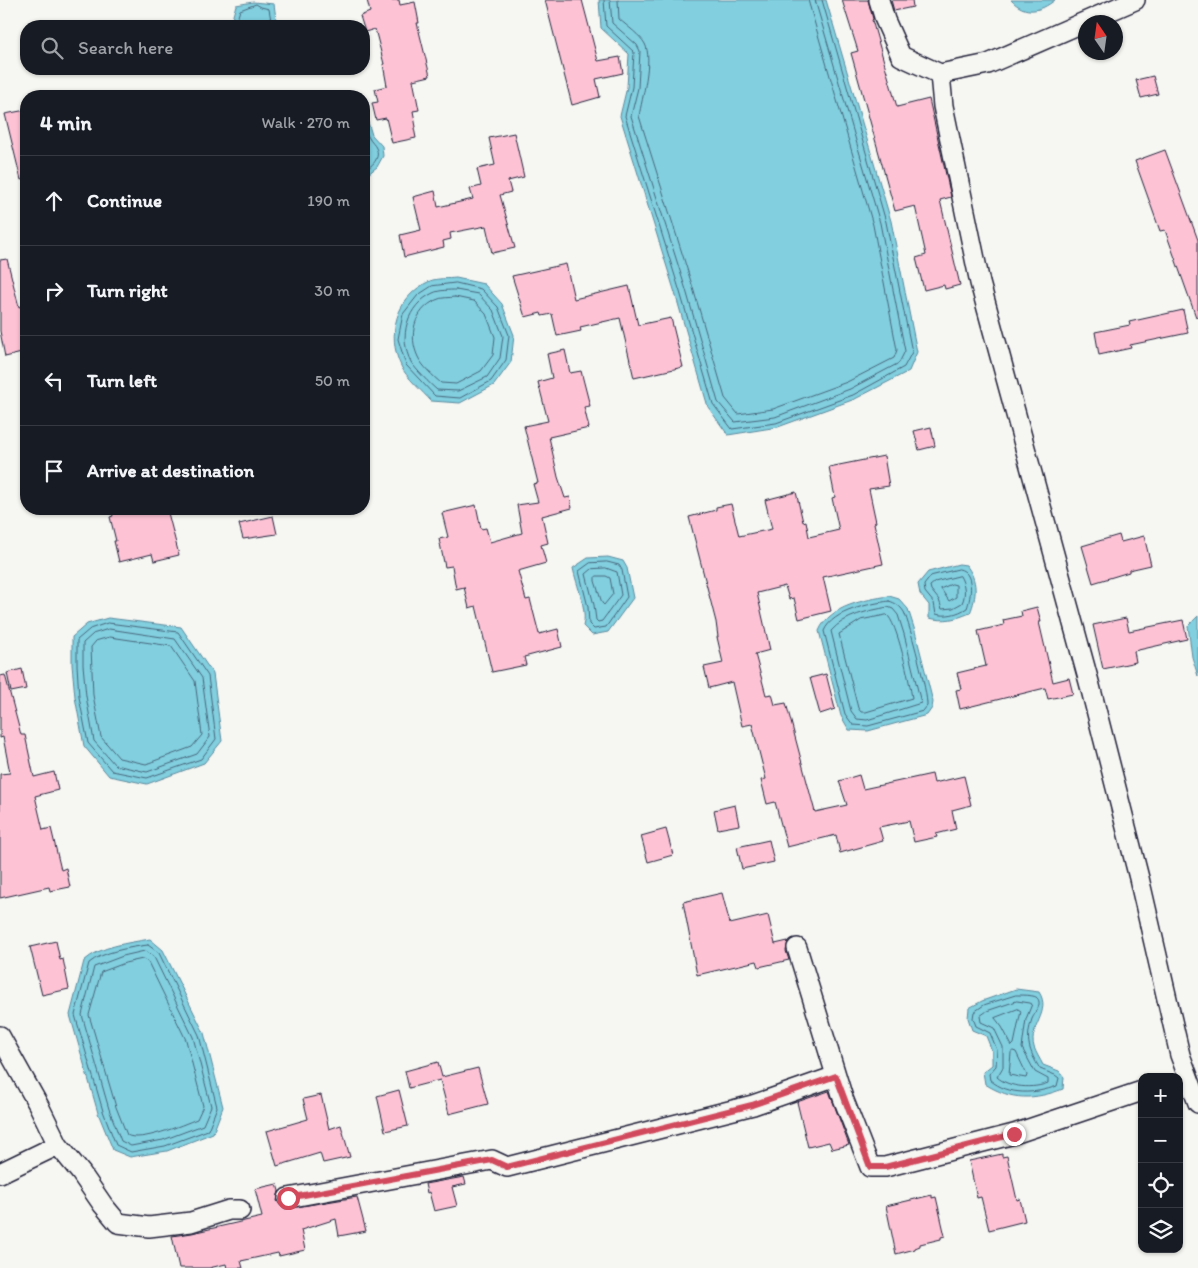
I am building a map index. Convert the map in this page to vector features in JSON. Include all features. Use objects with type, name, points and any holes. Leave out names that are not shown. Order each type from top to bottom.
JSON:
[{"type":"street","points":[[878,0],[901,56],[940,74],[988,64],[1136,0]]},
{"type":"street","points":[[940,74],[943,106],[980,283],[1089,682],[1139,878],[1180,1056],[1198,1103]]},
{"type":"street","points":[[797,948],[836,1076],[870,1167],[885,1167],[1014,1134],[1138,1092]]},
{"type":"street","points":[[0,1036],[39,1106],[58,1145],[118,1223],[149,1227],[191,1222],[229,1210],[240,1210]]},
{"type":"street","points":[[288,1198],[492,1160],[507,1167],[752,1105],[836,1076]]},
{"type":"street","points":[[0,1172],[58,1145]]},
{"type":"water","points":[[599,0],[826,0],[891,221],[917,352],[909,371],[855,399],[778,427],[728,435],[708,407],[620,116],[627,87],[629,54],[601,28]]},
{"type":"water","points":[[1011,0],[1055,0],[1044,7],[1027,10],[1016,5]]},
{"type":"water","points":[[253,2],[274,4],[276,20],[232,20],[236,5]]},
{"type":"water","points":[[370,128],[372,135],[382,146],[383,156],[377,167],[370,172]]},
{"type":"water","points":[[456,278],[484,284],[502,304],[514,335],[511,362],[494,385],[460,403],[431,401],[410,379],[401,366],[394,342],[397,318],[409,296],[418,288],[433,280]]},
{"type":"water","points":[[608,557],[623,561],[627,568],[633,598],[608,632],[592,635],[583,626],[583,605],[573,568],[588,558]]},
{"type":"water","points":[[959,564],[966,565],[973,576],[975,594],[970,613],[950,619],[929,618],[929,605],[920,594],[918,584],[928,572]]},
{"type":"water","points":[[889,596],[899,599],[908,609],[933,702],[932,708],[927,715],[868,731],[849,730],[841,716],[819,631],[831,615],[849,605]]},
{"type":"water","points":[[1198,616],[1198,676],[1192,657],[1188,626]]},
{"type":"water","points":[[108,618],[181,627],[213,674],[222,741],[204,763],[147,784],[109,776],[84,746],[75,697],[72,637],[87,624]]},
{"type":"water","points":[[150,939],[163,950],[204,1033],[223,1107],[213,1133],[167,1151],[130,1157],[113,1150],[98,1113],[70,1015],[84,961],[106,949]]},
{"type":"water","points":[[1016,989],[1039,992],[1043,1006],[1034,1033],[1034,1047],[1043,1065],[1059,1071],[1064,1077],[1063,1089],[1033,1097],[1023,1097],[1004,1094],[985,1084],[983,1072],[992,1065],[992,1051],[986,1036],[972,1030],[968,1018],[969,1008],[982,1001]]},
{"type":"building","points":[[367,0],[399,0],[400,5],[415,2],[419,23],[417,23],[430,76],[413,80],[419,110],[413,111],[416,138],[392,143],[386,118],[376,120],[372,103],[378,102],[375,89],[387,86],[384,64],[375,29],[370,30],[370,20],[361,20],[360,16],[370,12]]},
{"type":"building","points":[[545,0],[582,0],[598,61],[620,57],[623,73],[596,79],[600,97],[572,105]]},
{"type":"building","points":[[842,0],[868,0],[897,107],[929,99],[951,197],[940,200],[960,285],[945,289],[944,285],[924,290],[916,258],[926,255],[915,206],[895,211],[851,53],[858,51]]},
{"type":"building","points":[[891,0],[912,0],[913,7],[894,11]]},
{"type":"building","points":[[1153,76],[1158,94],[1141,98],[1136,80]]},
{"type":"building","points":[[20,111],[20,176],[5,114]]},
{"type":"building","points":[[514,133],[524,177],[508,181],[511,192],[500,195],[515,248],[492,253],[486,226],[450,233],[451,239],[443,241],[444,247],[404,257],[400,235],[421,230],[413,197],[435,191],[438,207],[473,199],[470,189],[481,186],[477,169],[495,165],[489,138]]},
{"type":"building","points":[[1165,150],[1198,240],[1198,316],[1196,317],[1165,230],[1160,231],[1135,161]]},
{"type":"building","points":[[7,259],[20,307],[20,353],[5,357],[0,331],[0,260]]},
{"type":"building","points":[[566,264],[574,299],[629,286],[638,325],[671,318],[683,367],[634,378],[620,318],[580,327],[581,331],[557,336],[552,314],[542,316],[541,313],[525,317],[512,276]]},
{"type":"building","points":[[1183,310],[1188,333],[1130,345],[1131,348],[1099,355],[1095,332],[1130,325],[1129,322]]},
{"type":"building","points":[[565,350],[570,373],[581,371],[590,406],[584,407],[589,428],[549,437],[558,477],[565,498],[570,497],[572,508],[542,516],[548,543],[541,545],[546,563],[518,571],[526,600],[530,599],[539,634],[558,629],[562,647],[524,657],[526,665],[492,672],[476,606],[469,608],[464,587],[456,589],[452,566],[445,567],[439,539],[448,537],[442,513],[476,505],[481,529],[486,528],[490,542],[522,533],[517,505],[538,502],[533,484],[538,483],[524,426],[548,421],[538,382],[552,378],[547,354]]},
{"type":"building","points":[[931,427],[935,446],[919,450],[914,431]]},
{"type":"building","points":[[884,456],[889,486],[869,489],[883,564],[823,577],[831,611],[799,619],[794,598],[789,599],[785,586],[757,593],[770,650],[755,654],[766,695],[772,694],[775,705],[786,703],[815,812],[847,805],[839,781],[859,775],[863,789],[932,774],[934,783],[964,776],[971,805],[952,810],[956,829],[936,834],[937,837],[914,842],[909,821],[879,827],[883,841],[840,853],[836,835],[787,847],[775,802],[767,804],[761,780],[766,779],[752,724],[742,726],[732,682],[709,688],[704,667],[723,663],[717,637],[716,622],[689,517],[716,510],[716,507],[731,504],[739,536],[772,529],[765,500],[796,492],[803,522],[806,521],[809,537],[839,530],[832,498],[835,497],[829,467]]},
{"type":"building","points":[[169,515],[179,555],[154,561],[152,554],[119,562],[110,517]]},
{"type":"building","points":[[273,516],[277,534],[243,539],[239,524]]},
{"type":"building","points":[[1119,535],[1121,542],[1144,536],[1151,565],[1129,570],[1129,572],[1093,583],[1082,546]]},
{"type":"building","points":[[1037,607],[1053,682],[1069,678],[1073,694],[1048,699],[1045,688],[960,709],[956,690],[961,689],[957,673],[986,666],[978,631],[1004,625],[1003,620],[1022,616],[1021,611]]},
{"type":"building","points":[[1126,618],[1129,631],[1183,620],[1187,639],[1134,651],[1136,662],[1103,669],[1093,625]]},
{"type":"building","points":[[22,669],[26,689],[11,692],[7,673]]},
{"type":"building","points":[[826,674],[835,709],[820,714],[810,678]]},
{"type":"building","points":[[5,675],[21,735],[25,735],[34,777],[54,772],[58,790],[35,796],[43,830],[51,828],[61,870],[66,868],[70,887],[50,891],[49,887],[0,898],[0,774],[10,773],[3,737],[0,738],[0,676]]},
{"type":"building","points":[[735,805],[739,825],[718,829],[714,810]]},
{"type":"building","points":[[666,829],[673,855],[648,862],[641,836]]},
{"type":"building","points":[[769,840],[774,862],[742,869],[737,847]]},
{"type":"building","points":[[722,893],[730,924],[768,915],[775,944],[788,941],[786,951],[789,960],[759,967],[757,961],[697,975],[683,902]]},
{"type":"building","points":[[56,941],[60,960],[63,959],[69,989],[42,995],[30,947]]},
{"type":"building","points":[[438,1062],[442,1077],[478,1068],[488,1104],[449,1114],[440,1080],[409,1088],[405,1071]]},
{"type":"building","points":[[399,1090],[408,1126],[385,1131],[377,1096]]},
{"type":"building","points":[[829,1091],[849,1145],[832,1149],[829,1142],[808,1147],[797,1102]]},
{"type":"building","points":[[321,1095],[329,1129],[341,1125],[350,1157],[323,1163],[320,1153],[277,1166],[267,1131],[308,1119],[303,1099]]},
{"type":"building","points":[[1002,1154],[1002,1157],[1007,1156],[1017,1200],[1020,1199],[1025,1221],[989,1230],[981,1197],[977,1198],[969,1161]]},
{"type":"building","points":[[464,1177],[466,1184],[452,1187],[457,1206],[434,1211],[425,1184]]},
{"type":"building","points":[[277,1184],[279,1191],[277,1201],[284,1209],[357,1197],[366,1231],[339,1236],[336,1219],[301,1230],[305,1250],[279,1256],[278,1253],[241,1261],[243,1268],[227,1268],[226,1264],[209,1268],[179,1268],[172,1236],[262,1217],[255,1189]]},
{"type":"building","points":[[932,1195],[932,1198],[936,1197],[945,1236],[941,1237],[941,1239],[920,1244],[915,1249],[896,1254],[886,1206]]},
{"type":"route","points":[[288,1198],[492,1160],[507,1167],[752,1105],[836,1076],[870,1167],[885,1167],[1014,1134]]}]
